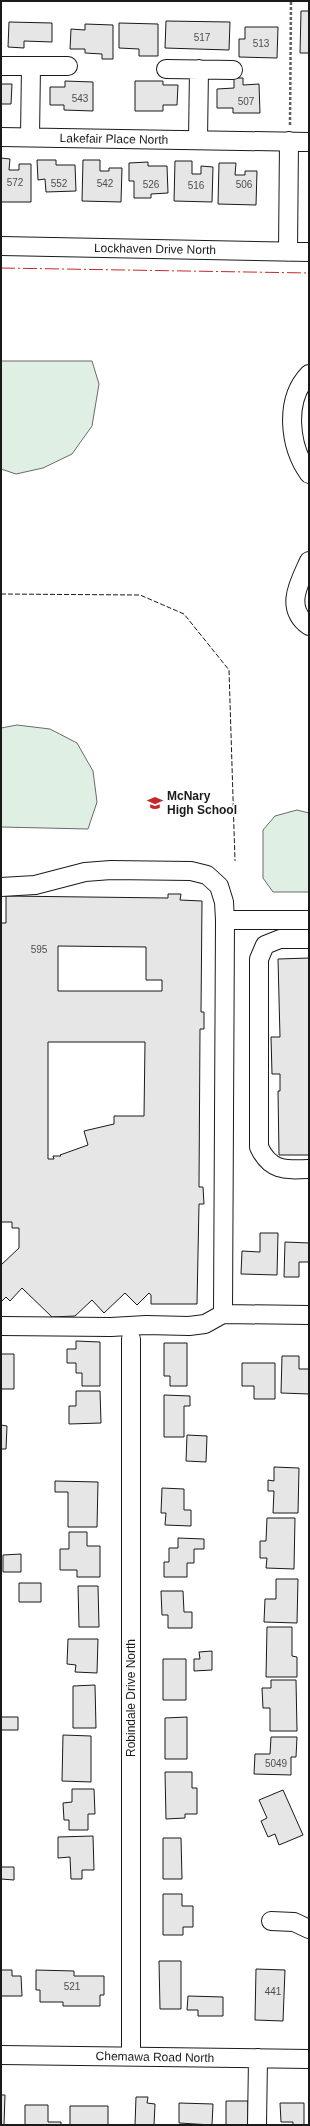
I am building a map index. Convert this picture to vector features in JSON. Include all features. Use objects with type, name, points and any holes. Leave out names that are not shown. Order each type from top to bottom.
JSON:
[{"type":"street","points":[[1,66],[68,66]]},
{"type":"street","points":[[30,137],[31,66]]},
{"type":"street","points":[[166,69],[233,70]]},
{"type":"street","points":[[198,140],[199,69]]},
{"type":"street","name":"Lakefair Place North","points":[[1,137],[309,142]]},
{"type":"street","points":[[288,252],[289,141]]},
{"type":"street","name":"Lockhaven Drive North","points":[[1,246],[309,252]]},
{"type":"street","points":[[309,374],[297,393],[292,410],[292,430],[297,449],[309,474]]},
{"type":"street","points":[[309,561],[296,588],[294,599],[300,618],[309,626]]},
{"type":"street","points":[[1,887],[35,885],[91,872],[191,871],[206,875],[218,886],[224,902],[225,920],[223,1314]]},
{"type":"street","points":[[225,920],[309,920]]},
{"type":"street","points":[[309,939],[280,939],[265,945],[259,959],[259,1147],[263,1156],[273,1165],[284,1170],[309,1169]]},
{"type":"street","points":[[1,1326],[189,1326],[205,1324],[223,1314],[309,1315]]},
{"type":"street","name":"Robindale Drive North","points":[[131,1339],[131,2057]]},
{"type":"street","points":[[272,1920],[294,1922],[309,1929]]},
{"type":"street","name":"Chemawa Road North","points":[[1,2055],[309,2059]]},
{"type":"street","points":[[257,2125],[258,2058]]},
{"type":"path","points":[[289,141],[291,1]]},
{"type":"green space","points":[[1,361],[92,361],[99,384],[92,426],[72,454],[43,468],[16,474],[1,469]]},
{"type":"green space","points":[[17,725],[50,729],[77,743],[93,771],[97,802],[88,829],[1,827],[1,728]]},
{"type":"green space","points":[[297,810],[309,813],[309,892],[273,892],[263,878],[263,830],[275,816]]},
{"type":"building","points":[[301,11],[309,11],[309,53],[300,53]]},
{"type":"building","points":[[166,21],[230,22],[229,50],[165,48]]},
{"type":"building","points":[[9,22],[52,23],[52,42],[24,41],[24,48],[8,47]]},
{"type":"building","points":[[119,23],[158,24],[158,56],[139,56],[139,49],[119,48]]},
{"type":"building","points":[[85,24],[113,25],[113,59],[102,59],[102,54],[85,53],[85,49],[70,49],[71,29],[85,30]]},
{"type":"building","points":[[245,27],[278,27],[277,58],[239,57],[239,39],[245,39]]},
{"type":"building","points":[[234,78],[243,78],[243,85],[259,84],[260,113],[233,113],[233,108],[217,108],[217,89],[234,88]]},
{"type":"building","points":[[65,81],[93,82],[93,111],[64,110],[64,105],[50,105],[50,87],[65,87]]},
{"type":"building","points":[[135,81],[163,81],[163,85],[178,85],[177,105],[163,105],[163,111],[135,111]]},
{"type":"building","points":[[1,84],[12,84],[11,104],[1,104]]},
{"type":"building","points":[[1,158],[10,159],[9,170],[19,170],[19,164],[31,164],[31,202],[1,202]]},
{"type":"building","points":[[37,160],[56,160],[56,165],[75,165],[76,191],[46,192],[45,179],[38,180]]},
{"type":"building","points":[[83,160],[100,160],[100,171],[109,171],[109,168],[122,168],[121,202],[82,201]]},
{"type":"building","points":[[175,161],[192,161],[192,174],[201,174],[201,166],[213,167],[212,202],[174,201]]},
{"type":"building","points":[[148,162],[148,166],[167,166],[168,193],[151,194],[151,198],[134,198],[134,181],[129,181],[129,163]]},
{"type":"building","points":[[219,163],[236,163],[235,175],[245,175],[245,171],[257,171],[256,205],[218,204]]},
{"type":"building","points":[[168,894],[181,894],[180,900],[202,901],[201,1012],[204,1012],[204,1029],[200,1029],[199,1187],[203,1187],[204,1204],[199,1204],[197,1304],[151,1304],[151,1295],[149,1293],[137,1305],[125,1293],[104,1313],[92,1300],[75,1316],[52,1317],[22,1288],[10,1301],[6,1297],[1,1302],[1,1265],[19,1248],[19,1228],[12,1228],[12,1222],[1,1222],[1,923],[6,923],[6,896],[168,898]],"holes":[[[58,946],[146,947],[146,980],[162,980],[162,991],[58,991]],[[48,1042],[145,1042],[144,1116],[114,1116],[114,1124],[84,1131],[88,1145],[60,1155],[61,1156],[53,1156],[54,1159],[48,1159]]]},
{"type":"building","points":[[309,958],[309,1155],[279,1155],[278,1091],[280,1091],[280,1074],[272,1074],[271,1037],[280,1037],[278,959]]},
{"type":"building","points":[[260,1233],[278,1233],[277,1275],[241,1274],[242,1251],[260,1252]]},
{"type":"building","points":[[285,1242],[309,1243],[309,1262],[299,1262],[299,1277],[284,1277]]},
{"type":"building","points":[[76,1341],[100,1342],[100,1386],[82,1386],[82,1373],[76,1373],[76,1363],[67,1363],[67,1349],[76,1349]]},
{"type":"building","points":[[164,1343],[187,1343],[187,1386],[170,1386],[170,1376],[164,1376]]},
{"type":"building","points":[[1,1354],[14,1354],[14,1389],[1,1389]]},
{"type":"building","points":[[282,1356],[299,1356],[299,1369],[309,1369],[309,1394],[281,1393]]},
{"type":"building","points":[[242,1363],[275,1363],[275,1399],[254,1399],[254,1386],[242,1386]]},
{"type":"building","points":[[76,1391],[100,1391],[101,1423],[69,1424],[69,1406],[76,1406]]},
{"type":"building","points":[[164,1395],[190,1396],[190,1406],[184,1406],[184,1437],[164,1437]]},
{"type":"building","points":[[1,1425],[7,1426],[6,1449],[1,1449]]},
{"type":"building","points":[[187,1435],[207,1436],[206,1462],[186,1461]]},
{"type":"building","points":[[274,1467],[299,1468],[298,1513],[273,1513],[274,1491],[268,1491],[268,1480],[274,1481]]},
{"type":"building","points":[[55,1481],[98,1482],[97,1527],[68,1527],[68,1492],[55,1492]]},
{"type":"building","points":[[162,1488],[184,1489],[184,1510],[191,1510],[191,1526],[165,1525],[166,1513],[161,1513]]},
{"type":"building","points":[[267,1518],[295,1518],[294,1569],[266,1568],[267,1558],[260,1558],[260,1541],[266,1541]]},
{"type":"building","points":[[69,1532],[87,1532],[87,1546],[100,1546],[100,1577],[77,1577],[77,1570],[60,1570],[60,1549],[69,1549]]},
{"type":"building","points":[[178,1538],[204,1539],[204,1549],[194,1549],[194,1563],[187,1563],[187,1577],[164,1577],[164,1562],[169,1562],[169,1548],[178,1548]]},
{"type":"building","points":[[21,1554],[21,1572],[3,1572],[3,1555]]},
{"type":"building","points":[[276,1579],[298,1579],[297,1623],[264,1622],[265,1599],[276,1599]]},
{"type":"building","points":[[19,1583],[41,1583],[41,1602],[19,1602]]},
{"type":"building","points":[[78,1586],[98,1586],[99,1627],[79,1627]]},
{"type":"building","points":[[161,1591],[183,1591],[184,1612],[192,1612],[192,1628],[168,1628],[168,1615],[162,1615]]},
{"type":"building","points":[[267,1627],[292,1627],[292,1656],[297,1657],[297,1677],[266,1677]]},
{"type":"building","points":[[68,1639],[98,1639],[97,1673],[75,1672],[76,1665],[67,1664]]},
{"type":"building","points":[[212,1651],[212,1670],[194,1671],[194,1659],[200,1659],[199,1652]]},
{"type":"building","points":[[163,1659],[186,1659],[186,1700],[163,1700]]},
{"type":"building","points":[[271,1680],[296,1680],[297,1731],[270,1731],[270,1708],[263,1708],[262,1688],[271,1688]]},
{"type":"building","points":[[95,1685],[96,1728],[73,1728],[73,1686]]},
{"type":"building","points":[[1,1717],[18,1717],[18,1730],[1,1730]]},
{"type":"building","points":[[187,1717],[187,1759],[165,1759],[165,1718]]},
{"type":"building","points":[[63,1735],[91,1736],[91,1782],[62,1781]]},
{"type":"building","points":[[271,1737],[297,1737],[296,1757],[291,1757],[291,1775],[254,1774],[255,1754],[270,1754]]},
{"type":"building","points":[[165,1772],[192,1772],[192,1788],[197,1788],[197,1814],[185,1814],[185,1818],[166,1819]]},
{"type":"building","points":[[72,1789],[94,1789],[95,1814],[88,1814],[88,1830],[69,1830],[69,1820],[64,1820],[63,1803],[72,1802]]},
{"type":"building","points":[[283,1790],[303,1835],[279,1845],[275,1834],[268,1837],[261,1821],[267,1818],[259,1800]]},
{"type":"building","points":[[93,1836],[94,1870],[82,1870],[82,1879],[71,1879],[70,1857],[58,1858],[58,1837]]},
{"type":"building","points":[[163,1838],[181,1838],[182,1879],[163,1879]]},
{"type":"building","points":[[1,1867],[14,1867],[14,1880],[1,1879]]},
{"type":"building","points":[[163,1894],[182,1894],[182,1906],[193,1906],[193,1927],[183,1927],[183,1935],[163,1935]]},
{"type":"building","points":[[159,1961],[181,1961],[181,2009],[160,2009]]},
{"type":"building","points":[[256,1969],[285,1970],[283,2021],[255,2020]]},
{"type":"building","points":[[1,1970],[12,1970],[12,1976],[21,1976],[22,1996],[1,1996]]},
{"type":"building","points":[[36,1970],[74,1971],[74,1976],[104,1976],[104,1995],[100,1995],[100,2006],[63,2006],[63,2002],[40,2002],[40,1990],[36,1990]]},
{"type":"building","points":[[188,1996],[223,1997],[223,2016],[198,2016],[198,2010],[187,2010]]},
{"type":"building","points":[[1,2095],[5,2095],[4,2125],[1,2125]]},
{"type":"building","points":[[136,2097],[148,2097],[147,2103],[155,2104],[154,2125],[135,2125]]},
{"type":"building","points":[[226,2101],[248,2101],[248,2125],[226,2125]]},
{"type":"building","points":[[179,2103],[213,2104],[212,2125],[179,2123]]},
{"type":"building","points":[[280,2103],[304,2103],[304,2125],[293,2125],[293,2122],[281,2122]]},
{"type":"building","points":[[25,2105],[48,2105],[48,2122],[61,2122],[61,2125],[25,2125]]},
{"type":"building","points":[[70,2106],[108,2106],[108,2125],[70,2125]]},
{"type":"fence","points":[[1,594],[140,595],[184,614],[229,670],[235,861]]},
{"type":"power","points":[[1,268],[309,273]]},
{"type":"place","name":"McNary High School","points":[[155,803]]}]
